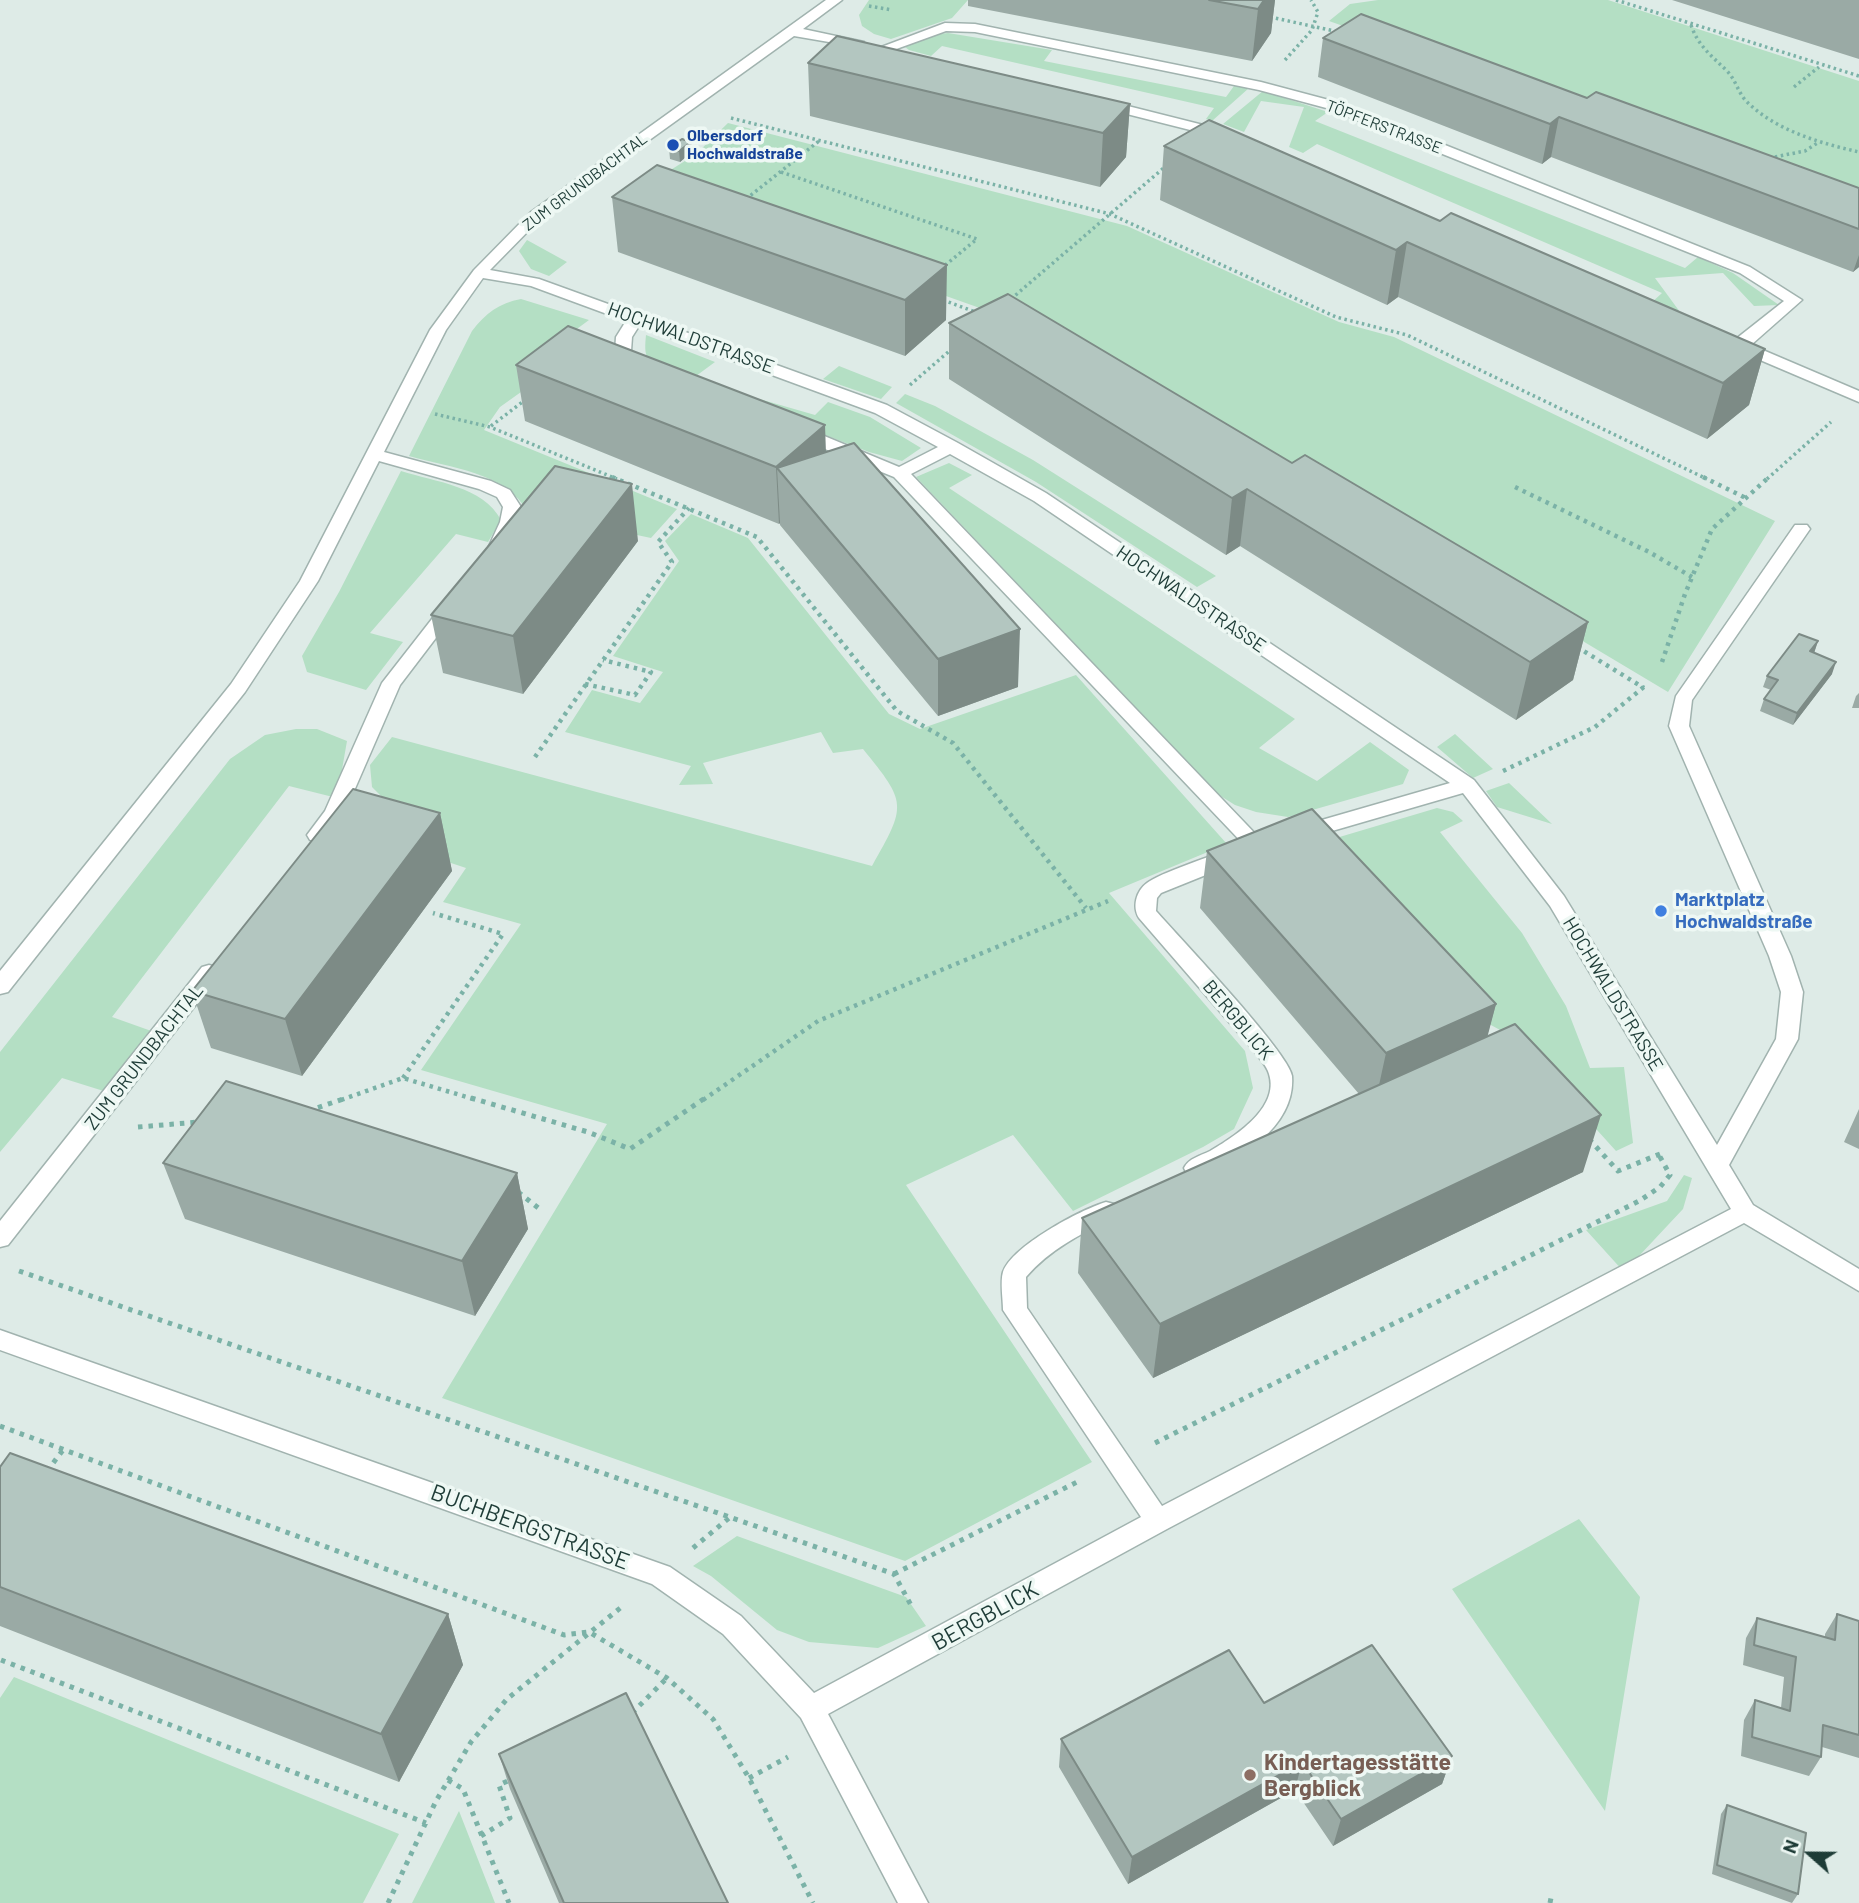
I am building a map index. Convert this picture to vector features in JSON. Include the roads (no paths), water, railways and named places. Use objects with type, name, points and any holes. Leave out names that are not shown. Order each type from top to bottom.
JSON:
[{"type":"street","name":"ZUM GRUNDBACHTAL","points":[[0,986],[238,688],[309,581],[438,330],[479,273],[536,215],[835,0]]},
{"type":"street","name":"TÖPFERSTRASSE","points":[[883,49],[945,27],[975,28],[1261,86],[1335,106],[1745,270],[1794,300],[1734,344],[1859,397]]},
{"type":"street","points":[[792,31],[910,56]]},
{"type":"street","points":[[1087,100],[1245,141]]},
{"type":"street","name":"HOCHWALDSTRASSE","points":[[479,273],[534,282],[881,409],[1040,497],[1467,785],[1557,901],[1745,1212],[1859,1281]]},
{"type":"street","points":[[636,318],[624,337],[623,352],[636,368],[661,378]]},
{"type":"street","points":[[787,428],[900,473],[1257,846]]},
{"type":"street","points":[[900,473],[952,447]]},
{"type":"street","points":[[373,454],[485,485],[505,494],[512,508],[509,522],[500,543],[483,565]]},
{"type":"street","points":[[1716,1167],[1787,1038],[1792,992],[1780,956],[1679,726],[1683,700],[1801,530]]},
{"type":"street","points":[[308,847],[334,814],[391,684],[466,587]]},
{"type":"street","name":"BERGBLICK","points":[[1171,1180],[1219,1157],[1258,1131],[1278,1103],[1281,1074],[1262,1045],[1146,912],[1147,897],[1154,888],[1257,846],[1467,785]]},
{"type":"street","name":"ZUM GRUNDBACHTAL","points":[[0,1238],[222,957]]},
{"type":"street","points":[[1123,1203],[1063,1231],[1029,1255],[1013,1274],[1016,1310],[1158,1521]]},
{"type":"street","name":"BERGBLICK","points":[[811,1709],[1158,1521],[1745,1212]]},
{"type":"street","name":"BUCHBERGSTRASSE","points":[[0,1340],[661,1575],[732,1625],[811,1709],[914,1903]]},
{"type":"place","name":"Olbersdorf Hochwaldstraße","points":[[673,145]]},
{"type":"place","name":"Marktplatz Hochwaldstraße","points":[[1661,911]]},
{"type":"place","name":"Kindertagesstätte Bergblick","points":[[1250,1775]]}]
